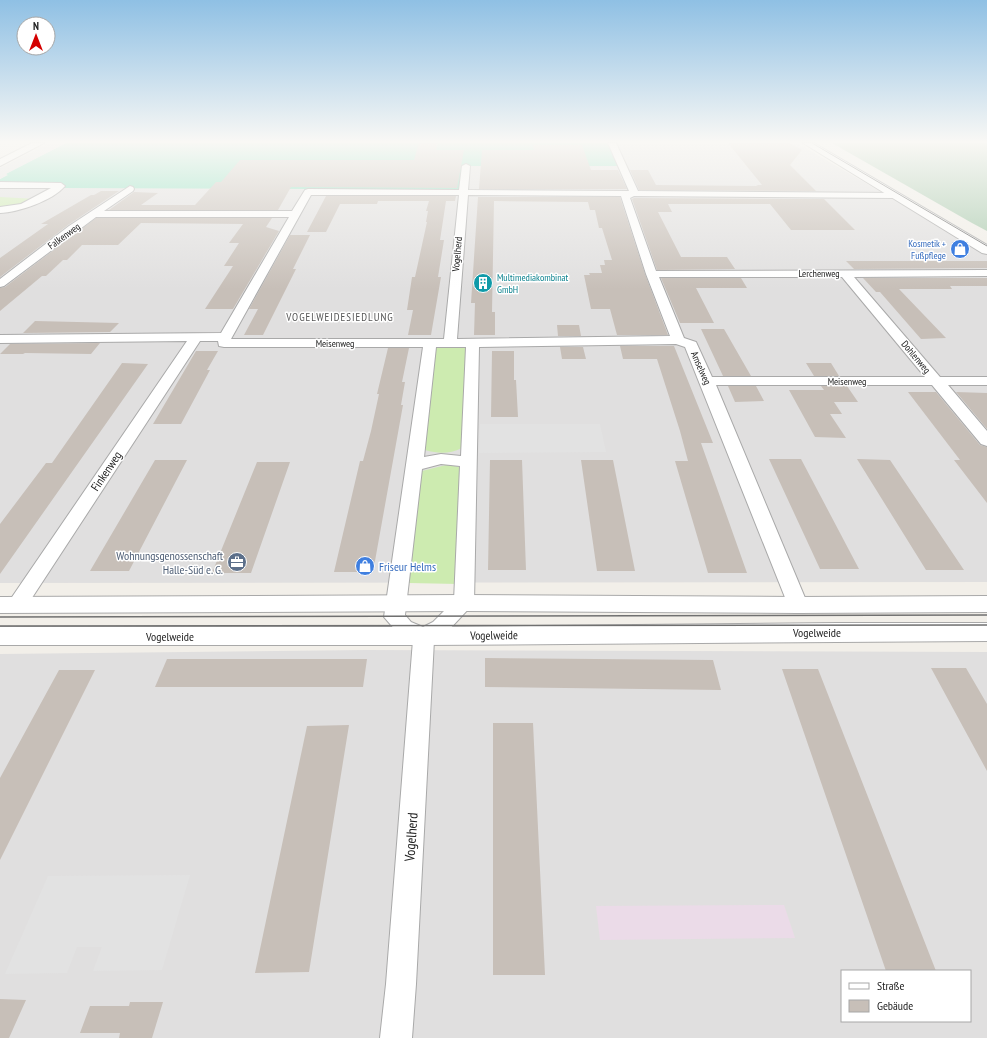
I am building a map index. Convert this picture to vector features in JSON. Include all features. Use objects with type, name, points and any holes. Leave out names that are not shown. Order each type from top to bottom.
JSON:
[{"type":"street","points":[[0,210],[22,207],[35,202],[52,191]]},
{"type":"street","name":"Falkenweg","points":[[0,284],[73,228],[96,214],[127,191]]},
{"type":"street","points":[[888,191],[987,250]]},
{"type":"street","points":[[903,191],[987,240]]},
{"type":"street","points":[[225,337],[308,192],[634,193],[641,195],[894,195]]},
{"type":"street","name":"Vogelherd","points":[[450,343],[463,192]]},
{"type":"street","name":"Amselweg","points":[[634,193],[625,197],[652,274],[678,340],[691,345],[708,381],[798,605]]},
{"type":"street","points":[[96,214],[296,214]]},
{"type":"street","name":"Dohlenweg","points":[[845,273],[987,441]]},
{"type":"street","name":"Lerchenweg","points":[[652,274],[987,273]]},
{"type":"street","name":"Meisenweg","points":[[0,339],[196,336],[225,337],[224,343],[472,343],[678,340]]},
{"type":"street","name":"Finkenweg","points":[[8,605],[196,336]]},
{"type":"street","points":[[430,343],[394,617],[404,627],[424,636],[440,627],[464,603],[472,343]]},
{"type":"street","name":"Meisenweg","points":[[708,381],[987,382]]},
{"type":"street","points":[[414,466],[429,460],[437,459],[468,462]]},
{"type":"street","points":[[8,605],[397,603],[798,605],[987,604]]},
{"type":"street","name":"Vogelweide","points":[[0,636],[424,636],[987,632]]},
{"type":"street","name":"Vogelherd","points":[[396,1038],[401,984],[424,636]]},
{"type":"shaded area","points":[[0,191],[880,191],[987,254],[987,582],[0,583]]},
{"type":"shaded area","points":[[480,424],[600,424],[606,452],[479,453]]},
{"type":"shaded area","points":[[366,650],[987,652],[987,1038],[0,1038],[0,654]]},
{"type":"shaded area","points":[[190,875],[162,970],[93,971],[102,947],[77,947],[67,973],[5,974],[48,876]]},
{"type":"shaded area","points":[[784,905],[795,938],[600,940],[596,906]]},
{"type":"green space","points":[[917,191],[987,191],[987,231]]},
{"type":"green space","points":[[0,197],[37,199],[31,202],[0,209]]},
{"type":"green space","points":[[460,347],[469,349],[462,448],[439,453],[425,450],[436,348]]},
{"type":"green space","points":[[446,465],[460,467],[458,584],[409,583],[422,471]]},
{"type":"building","points":[[100,191],[118,191],[68,225],[0,277],[0,258],[48,224],[41,224],[91,195]]},
{"type":"building","points":[[207,191],[288,191],[278,210],[109,210],[134,192],[158,193],[141,205],[195,205]]},
{"type":"building","points":[[326,196],[456,196],[455,201],[446,201],[440,240],[444,240],[438,277],[441,277],[431,335],[408,335],[413,310],[407,310],[412,277],[415,277],[427,222],[428,211],[426,211],[429,201],[378,201],[377,204],[340,204],[326,232],[307,232]]},
{"type":"building","points":[[478,197],[620,197],[645,274],[668,335],[617,335],[610,309],[591,309],[584,275],[590,275],[589,273],[602,273],[600,265],[605,265],[604,260],[612,260],[602,228],[599,228],[595,210],[590,210],[588,202],[494,201],[492,312],[495,312],[495,335],[474,335],[475,303],[471,303]]},
{"type":"building","points":[[632,199],[824,199],[855,230],[791,230],[770,204],[668,204],[672,212],[658,212],[681,257],[727,257],[735,269],[657,270]]},
{"type":"building","points":[[96,218],[272,218],[266,227],[279,231],[233,309],[205,309],[233,266],[224,266],[239,243],[229,243],[243,224],[141,223],[118,245],[82,245],[67,260],[63,260],[46,276],[42,276],[0,311],[0,288],[5,287]]},
{"type":"building","points":[[290,235],[310,235],[293,269],[296,269],[263,335],[244,335],[258,309],[249,309]]},
{"type":"building","points":[[846,261],[987,261],[987,268],[854,269]]},
{"type":"building","points":[[661,278],[741,278],[747,288],[696,288],[714,323],[680,323]]},
{"type":"building","points":[[863,278],[987,278],[987,286],[950,286],[952,289],[899,289],[946,338],[921,339],[880,292],[876,292]]},
{"type":"building","points":[[35,321],[119,323],[110,332],[23,333]]},
{"type":"building","points":[[557,325],[579,325],[581,336],[558,336]]},
{"type":"building","points":[[701,329],[724,329],[751,376],[723,376]]},
{"type":"building","points":[[100,343],[91,354],[0,354],[10,344]]},
{"type":"building","points":[[620,346],[674,346],[713,443],[701,443],[747,573],[708,573],[675,461],[688,461],[657,359],[623,359]]},
{"type":"building","points":[[560,347],[583,347],[586,359],[562,359]]},
{"type":"building","points":[[388,348],[409,348],[402,382],[405,382],[401,405],[403,405],[373,572],[334,572],[360,461],[363,461],[371,431],[379,394],[377,394]]},
{"type":"building","points":[[196,351],[218,351],[207,370],[210,370],[181,424],[153,424]]},
{"type":"building","points":[[492,351],[514,351],[514,380],[516,380],[518,417],[491,417]]},
{"type":"building","points":[[122,363],[148,364],[0,574],[0,524],[46,463],[52,463]]},
{"type":"building","points":[[806,363],[831,363],[839,376],[814,376]]},
{"type":"building","points":[[728,386],[756,386],[764,401],[735,402]]},
{"type":"building","points":[[821,386],[847,386],[858,402],[834,402],[842,414],[830,414],[846,438],[815,437],[789,390],[824,390]]},
{"type":"building","points":[[908,392],[936,392],[980,445],[987,447],[987,503],[954,460],[960,460]]},
{"type":"building","points":[[956,392],[987,393],[987,429]]},
{"type":"building","points":[[769,459],[801,459],[859,569],[820,569]]},
{"type":"building","points":[[857,459],[890,460],[964,570],[926,570]]},
{"type":"building","points":[[155,460],[187,460],[129,571],[90,571]]},
{"type":"building","points":[[490,460],[522,460],[526,570],[488,570]]},
{"type":"building","points":[[581,460],[613,460],[635,571],[597,571]]},
{"type":"building","points":[[257,462],[290,462],[251,573],[212,573]]},
{"type":"building","points":[[485,658],[713,660],[721,690],[485,687]]},
{"type":"building","points":[[167,659],[367,659],[363,687],[155,687]]},
{"type":"building","points":[[931,668],[966,668],[987,704],[987,771]]},
{"type":"building","points":[[782,669],[818,669],[936,970],[886,970]]},
{"type":"building","points":[[59,670],[95,670],[0,860],[0,778]]},
{"type":"building","points":[[493,723],[533,723],[545,975],[493,975]]},
{"type":"building","points":[[349,725],[309,972],[255,973],[307,726]]},
{"type":"building","points":[[0,999],[26,1000],[9,1038],[0,1038]]},
{"type":"building","points":[[130,1002],[163,1002],[152,1038],[119,1038],[120,1033],[80,1033],[90,1006],[129,1006]]},
{"type":"tram line","points":[[894,191],[987,246]]},
{"type":"tram line","points":[[0,617],[987,615]]},
{"type":"tram line","points":[[0,626],[987,625]]},
{"type":"place","name":"Kosmetik + Fußpflege","points":[[960,249]]},
{"type":"place","name":"Multimediakombinat GmbH","points":[[483,283]]},
{"type":"place","name":"Wohnungsgenossenschaft Halle-Süd e. G.","points":[[237,562]]},
{"type":"place","name":"Friseur Helms","points":[[365,566]]},
{"type":"district","name":"VOGELWEIDESIEDLUNG","points":[[340,317]]}]
